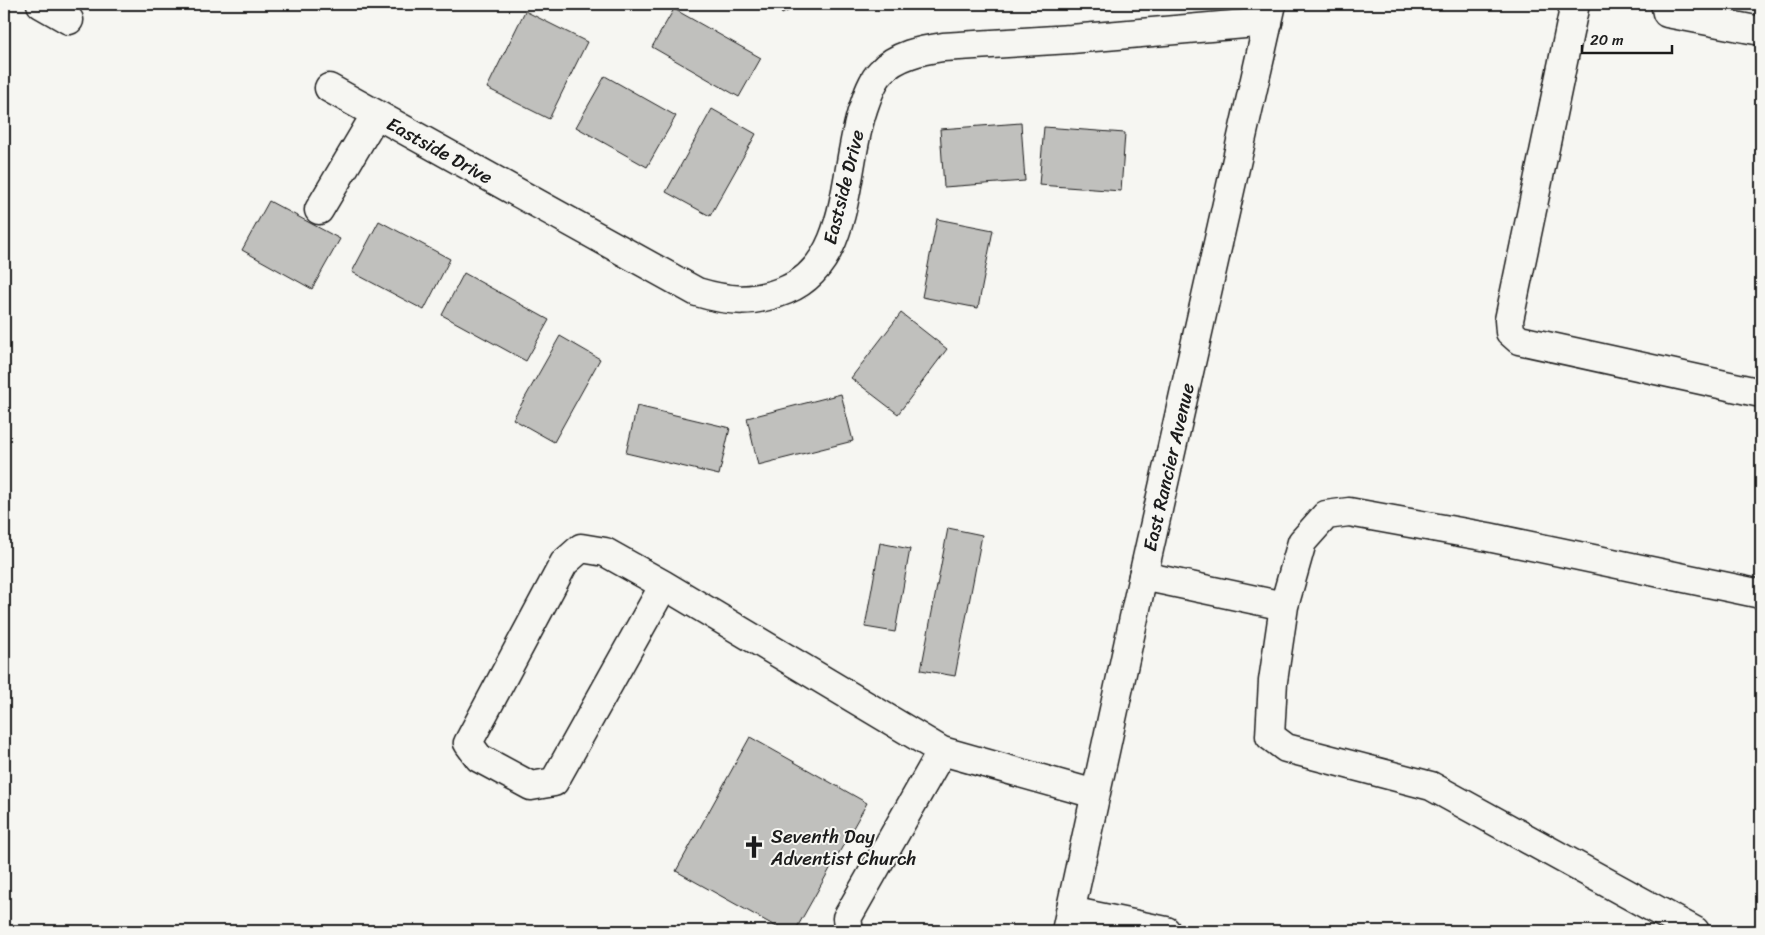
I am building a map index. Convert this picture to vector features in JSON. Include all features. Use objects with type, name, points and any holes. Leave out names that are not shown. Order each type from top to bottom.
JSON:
[{"type":"street","points":[[41,4],[69,20]]},
{"type":"street","points":[[1575,4],[1509,320],[1510,332],[1518,340],[1761,393]]},
{"type":"street","points":[[1665,4],[1667,13],[1761,31]]},
{"type":"street","name":"Eastside Drive","points":[[329,88],[698,292],[721,299],[746,300],[768,298],[792,288],[812,275],[826,256],[835,233],[860,117],[867,95],[881,71],[902,57],[922,50],[943,47],[1071,39],[1270,13]]},
{"type":"street","name":"East Rancier Avenue","points":[[1068,921],[1143,576],[1270,13]]},
{"type":"street","points":[[320,210],[376,114]]},
{"type":"street","points":[[1695,931],[1431,786],[1286,748],[1270,736],[1273,681],[1284,606],[1302,542],[1326,515],[1349,512],[1488,537],[1761,594]]},
{"type":"street","points":[[664,585],[554,782],[531,786],[479,758],[468,743],[564,562],[581,548],[605,552],[664,585],[942,751],[1095,794]]},
{"type":"street","points":[[1143,576],[1284,606]]},
{"type":"street","points":[[849,931],[846,918],[942,751]]},
{"type":"street","points":[[1068,921],[1166,931]]},
{"type":"building","points":[[777,4],[802,4],[782,14]]},
{"type":"building","points":[[674,9],[761,58],[739,97],[652,47]]},
{"type":"building","points":[[525,11],[587,42],[549,119],[487,88]]},
{"type":"building","points":[[605,76],[676,116],[647,167],[576,127]]},
{"type":"building","points":[[712,109],[756,134],[710,216],[666,192]]},
{"type":"building","points":[[1021,123],[1025,181],[944,187],[940,129]]},
{"type":"building","points":[[1044,127],[1125,133],[1121,191],[1039,185]]},
{"type":"building","points":[[269,201],[340,239],[312,289],[242,250]]},
{"type":"building","points":[[937,219],[993,230],[978,308],[922,297]]},
{"type":"building","points":[[379,221],[450,259],[424,310],[352,272]]},
{"type":"building","points":[[464,273],[549,320],[526,361],[442,315]]},
{"type":"building","points":[[901,313],[947,349],[898,414],[851,378]]},
{"type":"building","points":[[560,336],[600,359],[554,442],[513,419]]},
{"type":"building","points":[[841,394],[853,441],[758,465],[747,418]]},
{"type":"building","points":[[637,406],[730,428],[719,475],[626,453]]},
{"type":"building","points":[[948,528],[982,535],[955,676],[921,670]]},
{"type":"building","points":[[880,543],[910,549],[895,632],[865,627]]},
{"type":"building","points":[[750,737],[867,803],[795,931],[784,931],[676,871]]},
{"type":"place","name":"Seventh Day Adventist Church","points":[[754,847]]}]
